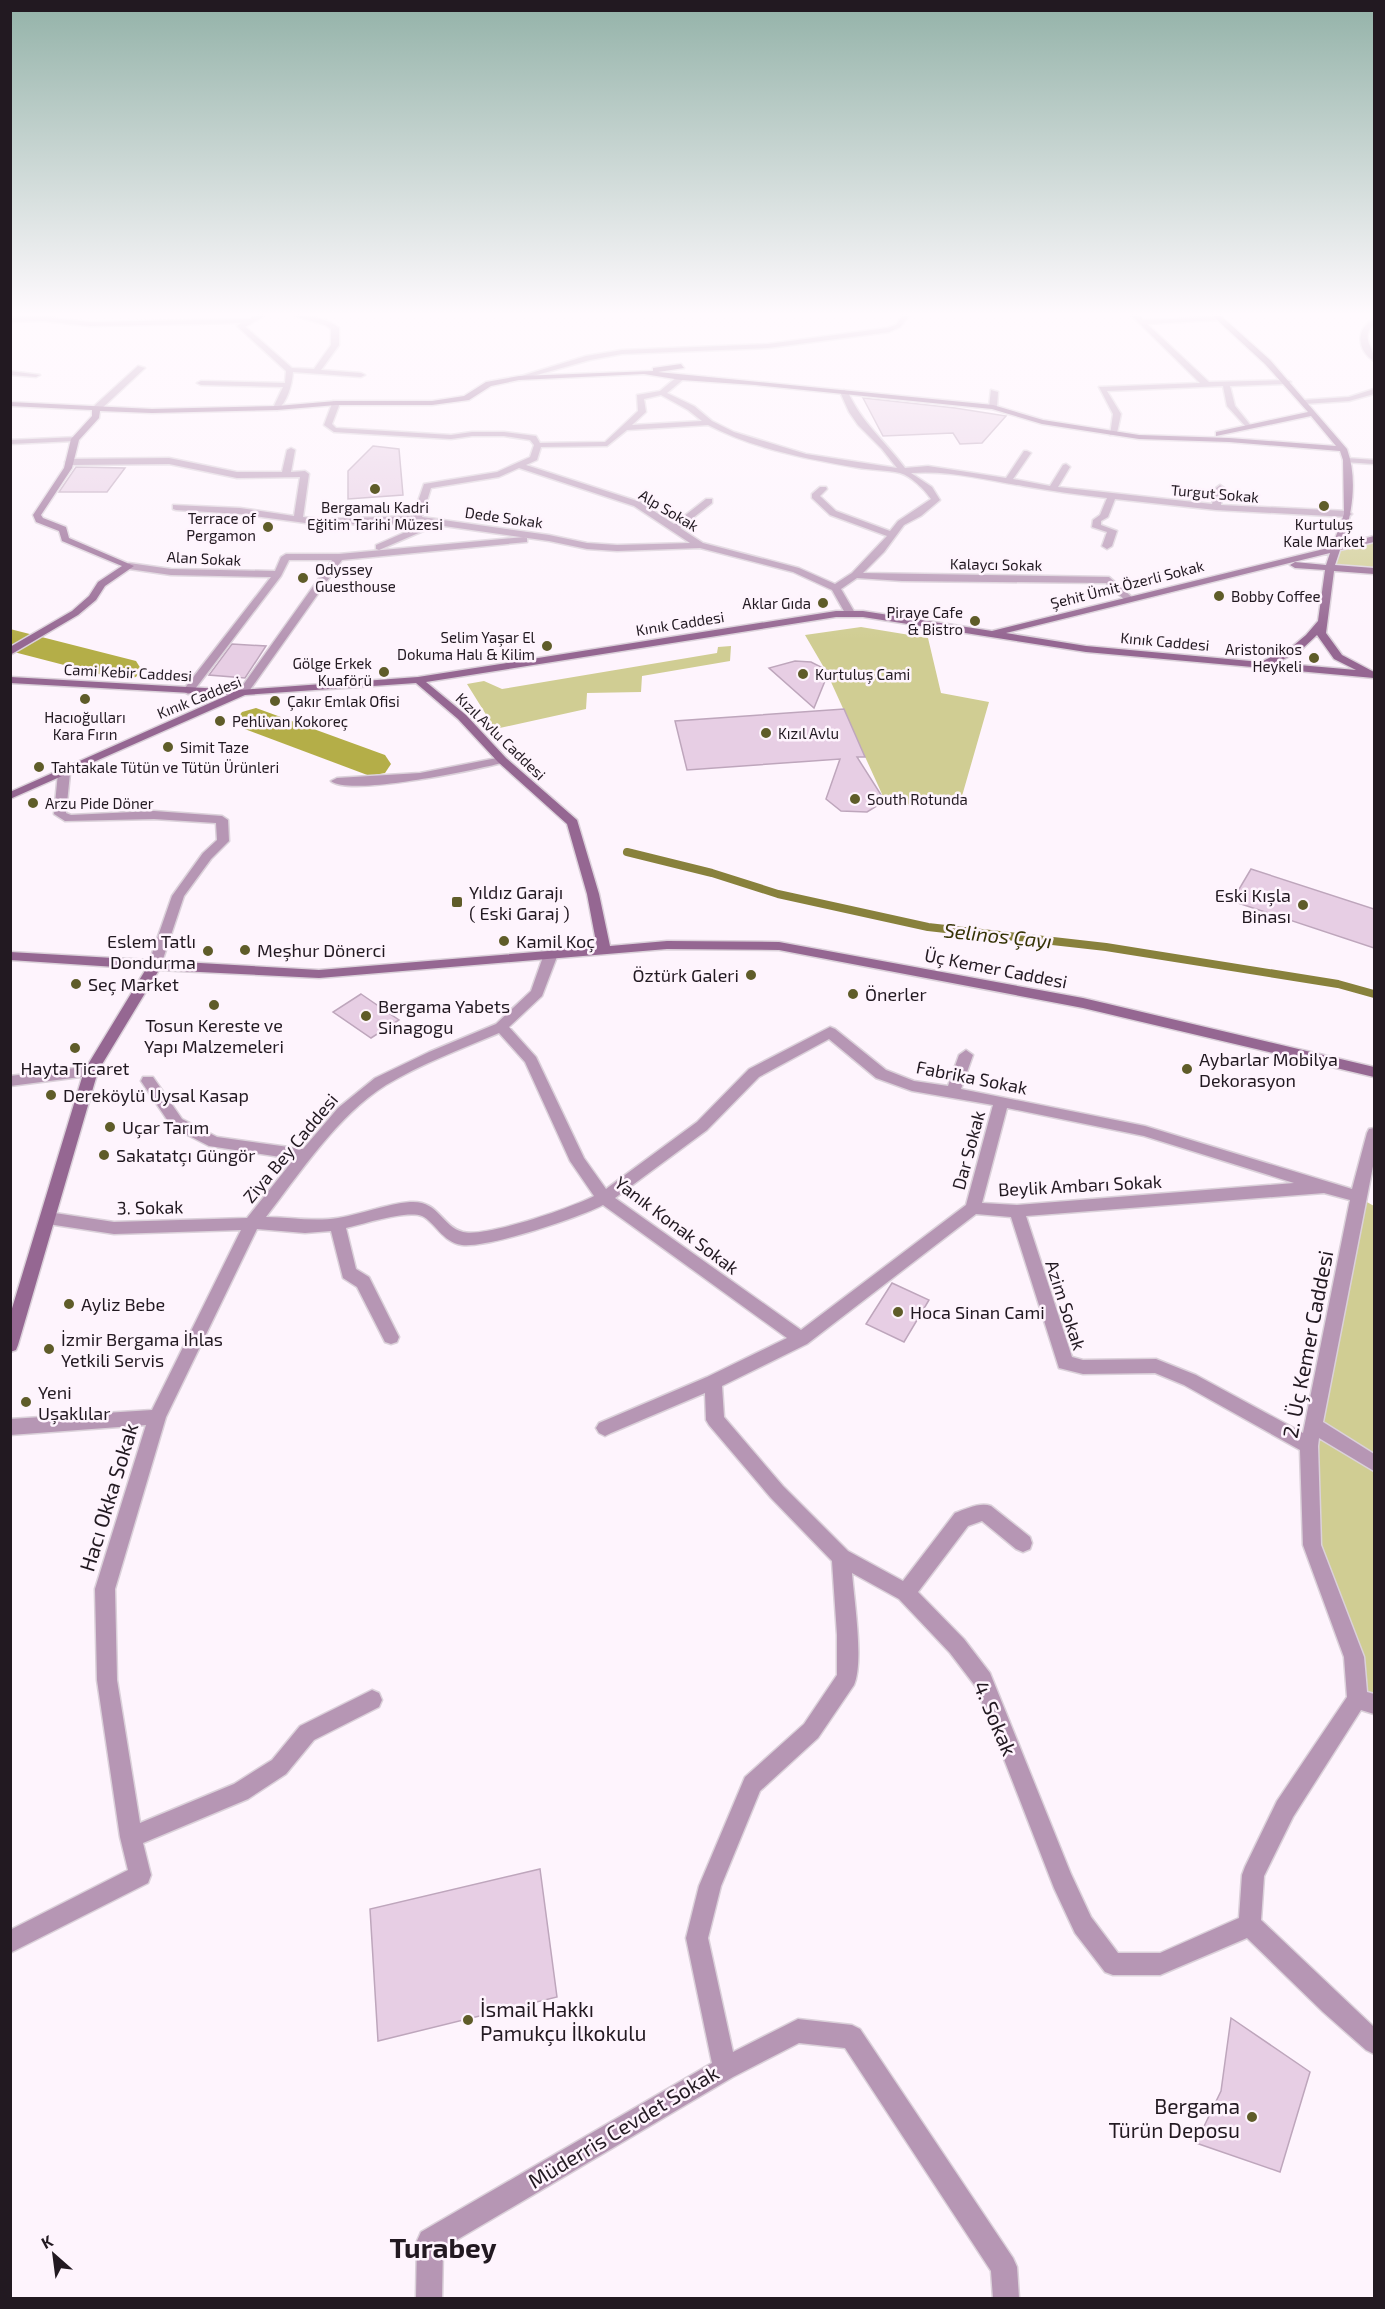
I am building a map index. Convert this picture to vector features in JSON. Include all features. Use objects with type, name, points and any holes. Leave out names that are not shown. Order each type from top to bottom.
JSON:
[{"type":"main road","points":[[89,424],[75,439],[68,468],[37,515],[39,520],[63,529],[65,539],[129,566]]},
{"type":"main road","points":[[1052,424],[1139,437],[1343,449]]},
{"type":"main road","points":[[1199,439],[1266,424]]},
{"type":"main road","points":[[1322,424],[1343,449],[1347,460],[1348,514],[1330,567],[1321,633],[1325,642],[1338,657],[1374,675]]},
{"type":"main road","name":"Şehit Ümit Özerli Sokak","points":[[990,635],[1374,539]]},
{"type":"main road","name":"Şehit Ümit Özerli Sokak","points":[[1271,563],[1374,571]]},
{"type":"main road","points":[[10,652],[68,617],[93,598],[101,584],[129,566]]},
{"type":"main road","name":"Kınık Caddesi","points":[[10,796],[243,692],[418,681],[850,613],[1086,649],[1374,675]]},
{"type":"main road","points":[[1262,665],[1297,649],[1315,634],[1321,623]]},
{"type":"main road","name":"Cami Kebir Caddesi","points":[[10,680],[188,691],[243,692]]},
{"type":"main road","name":"Kızıl Avlu Caddesi","points":[[418,681],[462,717],[502,760],[573,823],[593,894],[604,949]]},
{"type":"main road","name":"Üç Kemer Caddesi","points":[[10,956],[319,974],[667,945],[779,946],[1182,1024],[1374,1072]]},
{"type":"main road","points":[[10,1345],[91,1071],[155,965]]},
{"type":"street","points":[[328,424],[334,430],[451,437],[472,434],[504,434],[533,438],[538,445]]},
{"type":"street","points":[[538,445],[600,446],[607,444],[629,424]]},
{"type":"street","points":[[624,428],[696,424]]},
{"type":"street","points":[[711,424],[765,446],[805,456],[903,471]]},
{"type":"street","points":[[850,613],[836,588],[881,550],[901,523],[918,514],[936,500],[929,489],[903,471],[864,424]]},
{"type":"street","points":[[1113,434],[1115,424]]},
{"type":"street","points":[[1245,424],[1248,428]]},
{"type":"street","points":[[10,442],[75,439]]},
{"type":"street","points":[[521,466],[534,458],[538,445]]},
{"type":"street","points":[[286,475],[291,450]]},
{"type":"street","points":[[1008,482],[1027,453]]},
{"type":"street","points":[[1347,460],[1374,462]]},
{"type":"street","points":[[69,462],[169,461],[237,475],[305,474],[298,519]]},
{"type":"street","name":"Dede Sokak","points":[[521,466],[499,474],[427,486],[417,519],[549,538],[587,546],[617,548],[700,545],[738,553],[796,570],[836,588]]},
{"type":"street","name":"Alp Sokak","points":[[521,466],[637,504],[700,545]]},
{"type":"street","points":[[1052,489],[1066,467]]},
{"type":"street","name":"Turgut Sokak","points":[[903,471],[928,469],[964,473],[1052,489],[1216,507],[1348,514]]},
{"type":"street","points":[[1216,507],[1220,488]]},
{"type":"street","points":[[823,489],[815,496],[833,513],[892,534]]},
{"type":"street","points":[[1107,546],[1112,531],[1096,527],[1097,520],[1104,517],[1112,496]]},
{"type":"street","points":[[675,528],[709,501]]},
{"type":"street","points":[[176,507],[240,511],[320,522],[417,519]]},
{"type":"street","points":[[360,554],[392,543],[434,523]]},
{"type":"street","points":[[188,691],[278,574],[286,557],[339,557],[549,538]]},
{"type":"street","points":[[243,692],[339,557]]},
{"type":"street","name":"Alan Sokak","points":[[129,566],[171,572],[278,574]]},
{"type":"street","name":"Kalaycı Sokak","points":[[855,574],[902,578],[1109,580],[1129,599]]},
{"type":"street","points":[[337,782],[396,781],[471,768],[502,760]]},
{"type":"street","points":[[63,773],[60,814],[69,819],[154,815],[222,820],[223,841],[207,856],[178,896],[155,965]]},
{"type":"street","name":"Ziya Bey Caddesi","points":[[252,1223],[343,1112],[381,1082],[434,1055],[501,1027],[537,993],[551,954]]},
{"type":"street","name":"Yanık Konak Sokak","points":[[501,1027],[531,1060],[578,1161],[604,1198],[801,1339]]},
{"type":"street","name":"Fabrika Sokak","points":[[604,1198],[702,1126],[754,1073],[830,1032],[881,1074],[912,1086],[953,1092],[1145,1131],[1324,1186]]},
{"type":"street","points":[[953,1092],[966,1055]]},
{"type":"street","points":[[10,1081],[91,1071]]},
{"type":"street","points":[[148,1081],[177,1124],[214,1142],[306,1155]]},
{"type":"street","name":"Dar Sokak","points":[[973,1208],[1001,1102]]},
{"type":"street","name":"2. Üç Kemer Caddesi","points":[[1250,1925],[1253,1875],[1285,1809],[1366,1701],[1354,1657],[1312,1545],[1309,1446],[1358,1197],[1374,1133]]},
{"type":"street","name":"Beylik Ambarı Sokak","points":[[605,1428],[713,1382],[801,1339],[973,1208],[1017,1211],[1324,1186],[1358,1197]]},
{"type":"street","name":"3. Sokak","points":[[48,1218],[114,1228],[252,1223],[305,1227],[337,1224],[411,1208],[429,1212],[445,1230],[463,1239],[488,1236],[576,1212],[604,1198]]},
{"type":"street","name":"Azim Sokak","points":[[1017,1211],[1065,1364],[1083,1367],[1156,1366],[1190,1380],[1309,1446]]},
{"type":"street","name":"Hacı Okka Sokak","points":[[10,1942],[140,1875],[131,1837],[107,1680],[105,1589],[158,1417],[252,1223]]},
{"type":"street","points":[[337,1224],[349,1273],[363,1282],[391,1337]]},
{"type":"street","name":"4. Sokak","points":[[713,1382],[715,1420],[777,1492],[841,1557],[906,1593],[957,1646],[983,1680],[1062,1880],[1083,1925],[1113,1964],[1160,1964],[1250,1925]]},
{"type":"street","points":[[10,1427],[158,1417]]},
{"type":"street","points":[[1313,1425],[1374,1463]]},
{"type":"street","points":[[906,1593],[962,1519],[984,1512],[1023,1543]]},
{"type":"street","name":"Müderris Cevdet Sokak","points":[[429,2298],[430,2241],[725,2069],[697,1938],[710,1886],[752,1784],[811,1731],[847,1678],[847,1635],[841,1557]]},
{"type":"street","points":[[131,1837],[241,1792],[279,1767],[308,1733],[372,1700]]},
{"type":"street","points":[[1250,1925],[1331,2004],[1374,2042]]},
{"type":"street","points":[[725,2069],[798,2031],[852,2037],[1004,2267],[1006,2298]]},
{"type":"shaded area","points":[[1374,539],[1374,571],[1330,567],[1335,550]]},
{"type":"shaded area","points":[[861,627],[928,638],[941,693],[989,702],[960,803],[887,805],[826,671],[805,635]]},
{"type":"shaded area","points":[[731,646],[730,661],[642,676],[641,692],[587,693],[586,709],[495,729],[467,684],[484,681],[502,689],[717,653],[718,647]]},
{"type":"shaded area","points":[[1358,1197],[1374,1206],[1374,1704],[1357,1699],[1312,1545],[1309,1446]]},
{"type":"building","points":[[877,424],[999,424],[982,443],[960,444],[953,433],[883,436]]},
{"type":"building","points":[[373,446],[399,449],[403,495],[348,499],[348,471]]},
{"type":"building","points":[[76,467],[125,468],[107,492],[59,492]]},
{"type":"building","points":[[232,644],[266,646],[245,678],[209,675]]},
{"type":"building","name":"Kurtuluş Cami","points":[[795,661],[811,662],[829,671],[814,708],[769,668]]},
{"type":"building","name":"Kızıl Avlu","points":[[844,709],[865,757],[857,757],[885,801],[867,812],[841,811],[826,799],[840,759],[687,770],[675,721]]},
{"type":"building","name":"Eski Kışla Binası","points":[[1251,869],[1374,909],[1374,948],[1232,901]]},
{"type":"building","name":"Bergama Yabets Sinagogu","points":[[361,994],[399,1020],[371,1038],[333,1012]]},
{"type":"building","name":"Hoca Sinan Cami","points":[[892,1283],[929,1300],[904,1342],[866,1324]]},
{"type":"building","name":"İsmail Hakkı Pamukçu İlkokulu","points":[[540,1869],[557,1997],[378,2041],[370,1909]]},
{"type":"building","name":"Bergama Türün Deposu","points":[[1231,2018],[1310,2072],[1280,2172],[1196,2143],[1221,2091]]},
{"type":"waterway","name":"Selinos Çayı","points":[[10,640],[122,669]]},
{"type":"waterway","name":"Selinos Çayı","points":[[256,720],[370,764]]},
{"type":"waterway","name":"Selinos Çayı","points":[[627,852],[712,873],[778,894],[928,927],[1106,947],[1338,984],[1374,994]]},
{"type":"place","name":"Bergamalı Kadri Eğitim Tarihi Müzesi","points":[[375,489]]},
{"type":"place","name":"Kurtuluş Kale Market","points":[[1324,506]]},
{"type":"place","name":"Terrace of Pergamon","points":[[268,527]]},
{"type":"place","name":"Odyssey Guesthouse","points":[[303,578]]},
{"type":"place","name":"Bobby Coffee","points":[[1219,596]]},
{"type":"place","name":"Aklar Gıda","points":[[823,603]]},
{"type":"place","name":"Piraye Cafe & Bistro","points":[[975,621]]},
{"type":"place","name":"Selim Yaşar El Dokuma Halı & Kilim","points":[[547,646]]},
{"type":"place","name":"Aristonikos Heykeli","points":[[1314,658]]},
{"type":"place","name":"Gölge Erkek Kuaförü","points":[[384,672]]},
{"type":"place","name":"Kurtuluş Cami","points":[[803,674]]},
{"type":"place","name":"Hacıoğulları Kara Fırın","points":[[85,699]]},
{"type":"place","name":"Çakır Emlak Ofisi","points":[[275,701]]},
{"type":"place","name":"Pehlivan Kokoreç","points":[[220,721]]},
{"type":"place","name":"Kızıl Avlu","points":[[766,733]]},
{"type":"place","name":"Simit Taze","points":[[168,747]]},
{"type":"place","name":"Tahtakale Tütün ve Tütün Ürünleri","points":[[39,767]]},
{"type":"place","name":"South Rotunda","points":[[855,799]]},
{"type":"place","name":"Arzu Pide Döner","points":[[33,803]]},
{"type":"place","name":"Yıldız Garajı ( Eski Garaj )","points":[[457,902]]},
{"type":"place","name":"Eski Kışla Binası","points":[[1303,905]]},
{"type":"place","name":"Kamil Koç","points":[[504,941]]},
{"type":"place","name":"Meşhur Dönerci","points":[[245,950]]},
{"type":"place","name":"Eslem Tatlı Dondurma","points":[[208,951]]},
{"type":"place","name":"Öztürk Galeri","points":[[751,975]]},
{"type":"place","name":"Seç Market","points":[[76,984]]},
{"type":"place","name":"Önerler","points":[[853,994]]},
{"type":"place","name":"Tosun Kereste ve Yapı Malzemeleri","points":[[214,1005]]},
{"type":"place","name":"Bergama Yabets Sinagogu","points":[[366,1016]]},
{"type":"place","name":"Hayta Ticaret","points":[[75,1048]]},
{"type":"place","name":"Aybarlar Mobilya Dekorasyon","points":[[1187,1069]]},
{"type":"place","name":"Dereköylü Uysal Kasap","points":[[51,1095]]},
{"type":"place","name":"Uçar Tarım","points":[[110,1127]]},
{"type":"place","name":"Sakatatçı Güngör","points":[[104,1155]]},
{"type":"place","name":"Ayliz Bebe","points":[[69,1304]]},
{"type":"place","name":"Hoca Sinan Cami","points":[[898,1312]]},
{"type":"place","name":"İzmir Bergama İhlas Yetkili Servis","points":[[49,1349]]},
{"type":"place","name":"Yeni Uşaklılar","points":[[26,1402]]},
{"type":"place","name":"İsmail Hakkı Pamukçu İlkokulu","points":[[468,2020]]},
{"type":"place","name":"Bergama Türün Deposu","points":[[1252,2117]]},
{"type":"district","name":"Turabey","points":[[443,2247]]}]
